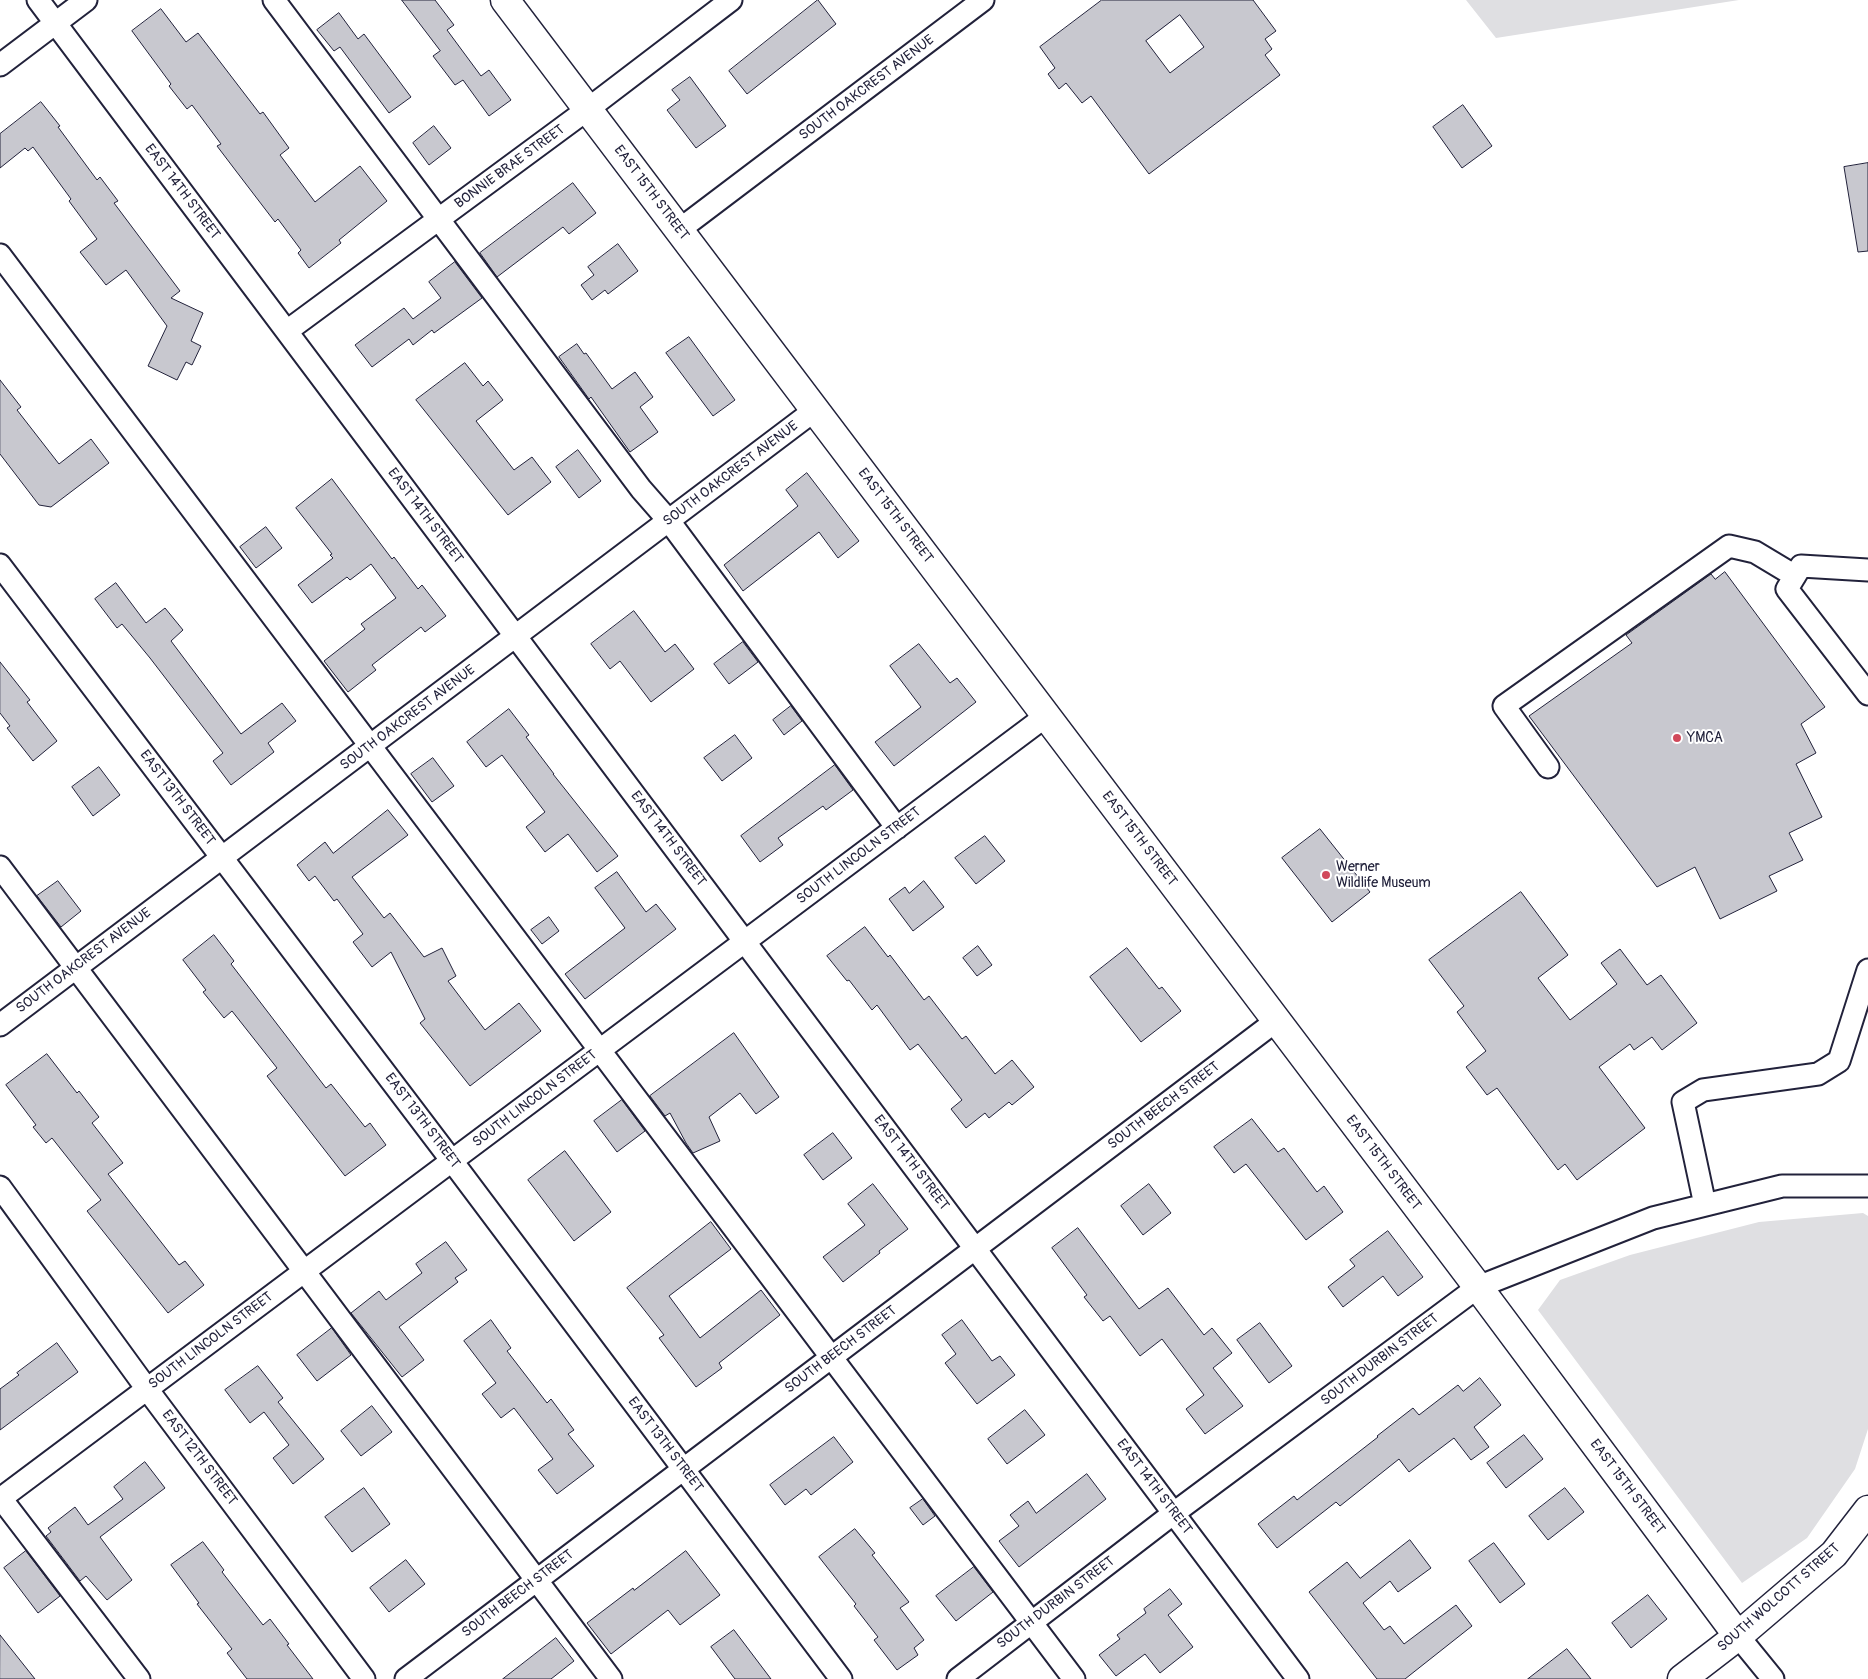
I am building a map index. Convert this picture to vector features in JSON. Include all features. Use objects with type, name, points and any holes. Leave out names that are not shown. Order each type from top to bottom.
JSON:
[{"type":"main road","name":"EAST 15TH STREET","points":[[506,0],[1478,1287],[1738,1636]]},
{"type":"main road","name":"SOUTH WOLCOTT STREET","points":[[1682,1679],[1738,1636],[1834,1554],[1868,1510]]},
{"type":"street","name":"EAST 14TH STREET","points":[[38,0],[1298,1679]]},
{"type":"street","points":[[0,65],[86,0]]},
{"type":"street","points":[[274,0],[641,489],[669,521],[897,828]]},
{"type":"street","name":"BONNIE BRAE STREET","points":[[287,331],[588,109],[731,0]]},
{"type":"street","name":"SOUTH OAKCREST AVENUE","points":[[679,230],[982,0]]},
{"type":"street","points":[[0,255],[1074,1679]]},
{"type":"street","name":"SOUTH OAKCREST AVENUE","points":[[0,1025],[816,410]]},
{"type":"street","points":[[1548,766],[1504,706],[1729,546],[1755,552],[1795,576]]},
{"type":"street","name":"EAST 13TH STREET","points":[[0,565],[452,1161],[841,1679]]},
{"type":"street","points":[[1868,572],[1801,566],[1787,589],[1868,694]]},
{"type":"street","name":"SOUTH LINCOLN STREET","points":[[0,1498],[1046,716]]},
{"type":"street","points":[[0,867],[612,1679]]},
{"type":"street","points":[[1704,1205],[1683,1102],[1703,1090],[1818,1074],[1839,1061],[1868,970]]},
{"type":"street","name":"SOUTH BEECH STREET","points":[[406,1679],[1276,1021]]},
{"type":"street","name":"SOUTH DURBIN STREET","points":[[958,1679],[1174,1513],[1478,1287],[1653,1218],[1782,1186],[1868,1186]]},
{"type":"street","name":"EAST 12TH STREET","points":[[0,1187],[147,1389],[364,1679]]},
{"type":"street","points":[[0,1498],[139,1679]]},
{"type":"street","name":"EAST 15TH STREET","points":[[1738,1636],[1773,1679]]},
{"type":"shaded area","points":[[1466,0],[1739,0],[1496,38]]},
{"type":"shaded area","points":[[1863,1213],[1868,1216],[1868,1429],[1855,1469],[1807,1538],[1742,1583],[1538,1310],[1560,1280],[1630,1255],[1759,1222]]},
{"type":"building","points":[[402,0],[435,0],[454,25],[447,30],[481,76],[489,70],[511,100],[489,116],[463,80],[455,85],[433,56],[440,51]]},
{"type":"building","points":[[818,0],[836,24],[747,94],[729,71]]},
{"type":"building","points":[[1102,0],[1253,0],[1276,31],[1265,39],[1272,49],[1265,55],[1280,75],[1149,174],[1091,96],[1082,103],[1066,83],[1059,89],[1048,74],[1055,68],[1040,47]],"holes":[[[1180,15],[1204,47],[1170,73],[1146,41]]]},
{"type":"building","points":[[161,9],[186,42],[198,33],[260,114],[263,112],[289,148],[280,155],[315,202],[360,166],[387,201],[339,240],[341,243],[309,268],[298,253],[301,250],[278,219],[275,222],[217,146],[221,144],[192,105],[187,109],[169,86],[171,84],[132,31]]},
{"type":"building","points":[[339,13],[358,39],[364,34],[411,97],[389,113],[340,47],[334,51],[317,30]]},
{"type":"building","points":[[690,77],[726,126],[696,148],[667,110],[680,100],[672,90]]},
{"type":"building","points":[[41,102],[97,180],[100,177],[118,201],[114,203],[180,291],[171,298],[203,313],[191,341],[201,346],[192,365],[186,362],[177,380],[148,366],[167,326],[126,270],[106,285],[80,252],[97,239],[33,147],[28,151],[25,148],[0,168],[0,134]]},
{"type":"building","points":[[1463,105],[1492,146],[1462,168],[1433,127]]},
{"type":"building","points":[[434,126],[451,148],[429,165],[413,143]]},
{"type":"building","points":[[1868,163],[1868,251],[1858,252],[1844,167]]},
{"type":"building","points":[[573,183],[596,213],[569,234],[563,227],[497,277],[480,253]]},
{"type":"building","points":[[618,244],[638,271],[608,294],[605,290],[592,300],[581,285],[594,275],[588,267]]},
{"type":"building","points":[[455,262],[482,298],[434,333],[432,330],[413,345],[409,339],[372,367],[355,345],[404,308],[413,319],[441,298],[429,282]]},
{"type":"building","points":[[689,337],[735,400],[713,416],[666,353]]},
{"type":"building","points":[[577,344],[584,354],[586,353],[612,389],[635,372],[653,397],[640,407],[658,432],[630,452],[591,397],[589,399],[559,357]]},
{"type":"building","points":[[465,363],[483,386],[488,381],[503,400],[476,421],[514,470],[532,457],[551,482],[508,515],[416,400]]},
{"type":"building","points":[[0,380],[21,407],[17,410],[59,464],[91,439],[109,463],[51,507],[39,505],[0,454]]},
{"type":"building","points":[[578,450],[601,481],[579,498],[556,467]]},
{"type":"building","points":[[807,473],[859,541],[838,558],[819,532],[743,591],[724,565],[798,506],[786,490]]},
{"type":"building","points":[[332,479],[392,559],[394,557],[418,589],[422,585],[446,616],[425,632],[421,627],[372,665],[376,670],[348,692],[324,661],[365,629],[361,624],[396,598],[371,564],[350,580],[347,577],[312,603],[298,585],[333,558],[330,555],[332,554],[296,508]]},
{"type":"building","points":[[266,527],[282,548],[256,568],[240,547]]},
{"type":"building","name":"YMCA","points":[[1725,572],[1825,707],[1801,724],[1816,753],[1796,764],[1822,817],[1789,833],[1803,860],[1769,876],[1777,891],[1720,919],[1695,867],[1657,887],[1529,716],[1632,643],[1626,635],[1711,574],[1715,579]]},
{"type":"building","points":[[116,583],[146,623],[165,608],[183,630],[171,641],[241,734],[282,703],[296,721],[268,743],[274,752],[231,785],[213,761],[223,753],[122,624],[117,628],[95,599]]},
{"type":"building","points":[[634,611],[665,652],[675,644],[694,669],[651,702],[620,661],[610,669],[591,644]]},
{"type":"building","points":[[743,642],[758,662],[729,684],[714,664]]},
{"type":"building","points":[[919,644],[950,683],[957,678],[976,702],[894,766],[875,742],[921,707],[890,666]]},
{"type":"building","points":[[0,662],[30,700],[27,702],[57,741],[33,761],[7,728],[10,726],[0,713]]},
{"type":"building","points":[[791,706],[802,721],[784,735],[773,720]]},
{"type":"building","points":[[509,709],[529,735],[526,737],[553,774],[618,856],[597,872],[568,834],[545,852],[526,827],[545,812],[502,755],[486,767],[467,742]]},
{"type":"building","points":[[735,735],[752,758],[722,781],[704,758]]},
{"type":"building","points":[[433,758],[454,786],[432,802],[411,774]]},
{"type":"building","points":[[835,765],[853,790],[826,810],[823,806],[778,838],[783,845],[760,862],[741,836]]},
{"type":"building","points":[[99,767],[120,795],[93,816],[72,787]]},
{"type":"building","points":[[388,810],[408,835],[352,877],[384,918],[390,913],[424,957],[442,948],[456,976],[448,981],[485,1030],[519,1003],[541,1031],[470,1086],[420,1023],[425,1019],[391,952],[372,967],[353,942],[363,934],[337,899],[334,901],[315,876],[309,881],[297,865],[325,842],[333,853]]},
{"type":"building","name":"Werner Wildlife Museum","points":[[1320,829],[1370,892],[1332,922],[1282,858]]},
{"type":"building","points":[[985,836],[1005,861],[976,884],[955,858]]},
{"type":"building","points":[[617,872],[646,912],[656,904],[676,929],[585,999],[565,974],[625,928],[595,888]]},
{"type":"building","points":[[58,881],[81,911],[61,927],[37,896]]},
{"type":"building","points":[[924,881],[944,907],[913,931],[889,899],[905,887],[909,893]]},
{"type":"building","points":[[1521,892],[1568,955],[1538,978],[1570,1020],[1617,984],[1601,963],[1620,949],[1647,985],[1661,975],[1697,1023],[1662,1050],[1652,1037],[1634,1050],[1630,1044],[1599,1067],[1645,1128],[1577,1180],[1565,1164],[1558,1170],[1497,1088],[1487,1095],[1466,1067],[1486,1051],[1457,1012],[1464,1006],[1429,960]]},
{"type":"building","points":[[549,917],[559,931],[542,944],[531,930]]},
{"type":"building","points":[[865,927],[888,957],[890,955],[924,1000],[929,996],[962,1039],[966,1036],[995,1074],[1012,1060],[1034,1087],[1012,1105],[1009,1102],[989,1118],[985,1113],[966,1128],[951,1109],[962,1100],[918,1044],[910,1050],[877,1005],[872,1010],[849,980],[847,981],[827,956]]},
{"type":"building","points":[[214,935],[234,961],[231,964],[326,1088],[331,1084],[365,1127],[370,1123],[386,1145],[345,1176],[267,1076],[277,1068],[232,1011],[224,1018],[203,992],[206,990],[183,960]]},
{"type":"building","points":[[978,946],[992,965],[977,976],[963,958]]},
{"type":"building","points":[[1127,948],[1159,989],[1162,987],[1181,1011],[1141,1042],[1090,977]]},
{"type":"building","points":[[734,1033],[779,1097],[756,1114],[740,1093],[709,1117],[720,1141],[693,1153],[670,1113],[665,1116],[650,1096]]},
{"type":"building","points":[[47,1054],[77,1093],[79,1091],[99,1117],[92,1123],[123,1163],[108,1174],[179,1265],[185,1261],[204,1285],[168,1313],[87,1211],[101,1200],[52,1138],[46,1143],[33,1127],[36,1125],[6,1085]]},
{"type":"building","points":[[622,1100],[645,1131],[617,1152],[594,1121]]},
{"type":"building","points":[[1252,1119],[1278,1152],[1284,1148],[1317,1192],[1324,1186],[1343,1212],[1306,1240],[1246,1164],[1234,1173],[1214,1147]]},
{"type":"building","points":[[833,1133],[852,1158],[823,1180],[804,1155]]},
{"type":"building","points":[[565,1151],[611,1212],[574,1241],[528,1180]]},
{"type":"building","points":[[873,1184],[908,1229],[843,1282],[823,1257],[865,1225],[848,1204]]},
{"type":"building","points":[[1149,1184],[1171,1213],[1143,1235],[1121,1206]]},
{"type":"building","points":[[711,1222],[731,1249],[669,1296],[700,1338],[761,1290],[780,1315],[719,1363],[722,1368],[696,1387],[659,1338],[664,1335],[627,1288]]},
{"type":"building","points":[[1078,1228],[1139,1309],[1168,1288],[1204,1335],[1212,1328],[1232,1353],[1213,1368],[1243,1406],[1205,1434],[1186,1409],[1204,1395],[1162,1339],[1140,1356],[1110,1316],[1103,1321],[1084,1297],[1087,1295],[1052,1248]]},
{"type":"building","points":[[1388,1231],[1423,1277],[1398,1296],[1383,1276],[1343,1307],[1328,1287],[1355,1266],[1350,1260]]},
{"type":"building","points":[[446,1242],[467,1270],[455,1278],[458,1282],[399,1327],[424,1360],[402,1377],[351,1313],[379,1291],[386,1300],[422,1273],[416,1264]]},
{"type":"building","points":[[491,1320],[511,1348],[507,1351],[547,1403],[551,1399],[574,1430],[568,1434],[594,1466],[557,1494],[538,1470],[553,1459],[514,1408],[501,1418],[482,1394],[496,1383],[464,1341]]},
{"type":"building","points":[[962,1320],[992,1361],[1000,1356],[1015,1375],[977,1404],[945,1363],[956,1354],[942,1335]]},
{"type":"building","points":[[1260,1323],[1292,1366],[1269,1383],[1237,1340]]},
{"type":"building","points":[[332,1328],[351,1355],[317,1381],[297,1355]]},
{"type":"building","points":[[57,1343],[78,1372],[0,1430],[0,1389],[19,1375],[17,1373]]},
{"type":"building","points":[[258,1366],[283,1398],[278,1402],[324,1459],[293,1484],[273,1458],[289,1445],[264,1412],[250,1423],[225,1390]]},
{"type":"building","points":[[1480,1378],[1501,1405],[1474,1427],[1489,1447],[1471,1460],[1454,1438],[1409,1472],[1399,1459],[1340,1506],[1336,1502],[1277,1548],[1258,1524],[1294,1496],[1297,1500],[1413,1408],[1419,1415],[1458,1385],[1463,1391]]},
{"type":"building","points":[[372,1406],[392,1432],[361,1456],[341,1431]]},
{"type":"building","points":[[1025,1410],[1045,1435],[1007,1464],[988,1439]]},
{"type":"building","points":[[1524,1435],[1543,1459],[1506,1488],[1487,1463]]},
{"type":"building","points":[[834,1437],[853,1462],[811,1495],[806,1489],[785,1505],[770,1485]]},
{"type":"building","points":[[145,1462],[165,1488],[100,1537],[132,1580],[107,1600],[86,1576],[80,1581],[46,1536],[51,1532],[48,1528],[75,1507],[88,1525],[123,1499],[114,1487]]},
{"type":"building","points":[[1087,1474],[1106,1499],[1019,1567],[999,1541],[1019,1526],[1010,1515],[1028,1501],[1036,1513]]},
{"type":"building","points":[[364,1488],[390,1524],[352,1552],[325,1517]]},
{"type":"building","points":[[1565,1488],[1584,1512],[1548,1540],[1529,1516]]},
{"type":"building","points":[[923,1499],[935,1516],[923,1525],[910,1508]]},
{"type":"building","points":[[855,1529],[875,1553],[872,1555],[909,1602],[900,1608],[924,1640],[914,1648],[918,1655],[897,1670],[874,1640],[878,1637],[854,1606],[856,1604],[819,1557]]},
{"type":"building","points":[[1410,1540],[1431,1568],[1398,1592],[1390,1581],[1363,1603],[1384,1630],[1390,1626],[1404,1644],[1456,1605],[1472,1626],[1405,1679],[1377,1679],[1309,1592],[1347,1562],[1360,1578]]},
{"type":"building","points":[[203,1542],[224,1570],[222,1572],[263,1625],[270,1619],[313,1679],[247,1679],[227,1653],[232,1649],[197,1604],[199,1603],[171,1565]]},
{"type":"building","points":[[1494,1543],[1525,1584],[1500,1603],[1469,1561]]},
{"type":"building","points":[[26,1551],[60,1596],[38,1613],[4,1568]]},
{"type":"building","points":[[686,1551],[720,1595],[680,1625],[668,1610],[611,1654],[587,1623]]},
{"type":"building","points":[[406,1560],[425,1584],[389,1612],[370,1588]]},
{"type":"building","points":[[974,1567],[993,1592],[956,1621],[936,1596]]},
{"type":"building","points":[[1170,1589],[1182,1604],[1168,1615],[1193,1647],[1160,1673],[1145,1654],[1116,1676],[1099,1655],[1120,1639],[1117,1635],[1146,1613],[1144,1609]]},
{"type":"building","points":[[1648,1595],[1667,1619],[1631,1648],[1612,1623]]},
{"type":"building","points":[[734,1630],[771,1679],[735,1679],[711,1647]]},
{"type":"building","points":[[0,1635],[35,1679],[0,1679]]},
{"type":"building","points":[[556,1638],[574,1661],[551,1679],[503,1679]]},
{"type":"building","points":[[1567,1649],[1591,1679],[1528,1679]]},
{"type":"place","name":"YMCA","points":[[1677,738]]},
{"type":"place","name":"Werner Wildlife Museum","points":[[1326,875]]}]
